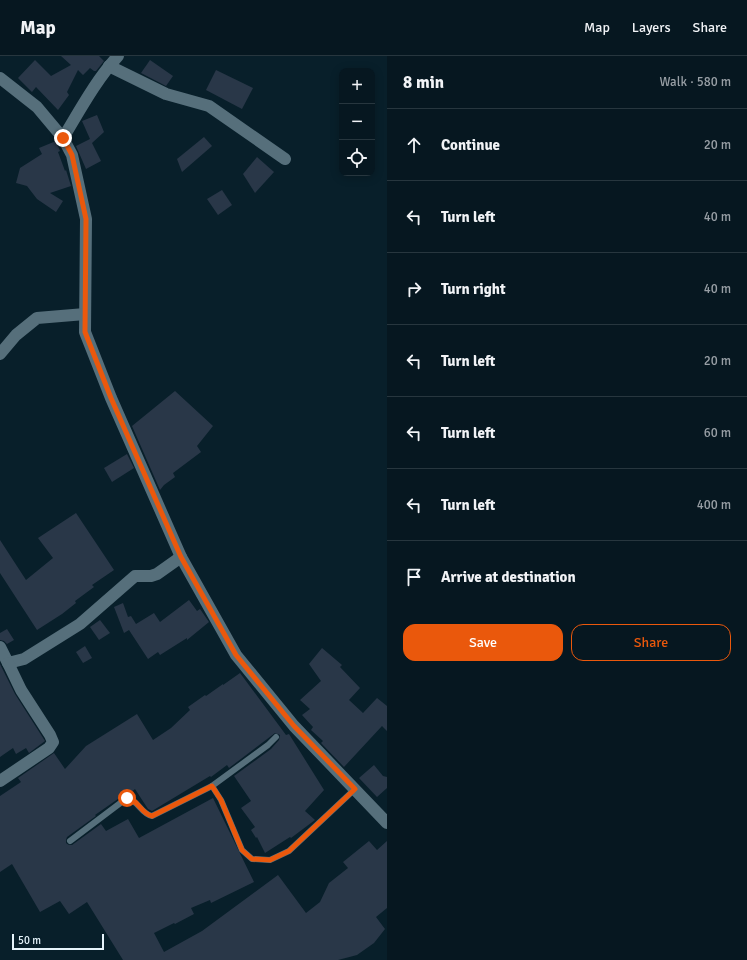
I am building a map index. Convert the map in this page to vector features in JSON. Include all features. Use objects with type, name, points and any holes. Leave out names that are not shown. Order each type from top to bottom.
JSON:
[{"type":"street","points":[[63,138],[109,66],[118,56]]},
{"type":"street","points":[[109,66],[166,94],[209,106],[285,159]]},
{"type":"street","points":[[0,78],[37,108],[63,138],[72,155],[86,219],[85,332],[108,390],[181,557],[236,655],[294,726],[387,823]]},
{"type":"street","points":[[0,354],[16,335],[36,318],[85,314]]},
{"type":"street","points":[[8,664],[24,659],[80,624],[135,576],[150,576],[157,574],[181,557]]},
{"type":"street","points":[[0,647],[21,690],[53,742],[50,748],[0,781]]},
{"type":"lane","points":[[70,841],[127,798],[132,799],[146,815],[152,816],[212,786],[268,745],[276,737]]},
{"type":"lane","points":[[212,786],[221,800],[242,850],[252,859],[270,860],[289,851],[355,789]]},
{"type":"building","points":[[61,56],[99,56],[104,61],[96,71],[90,68],[83,75],[78,70],[67,92],[69,95],[58,110],[36,87],[32,92],[18,78],[35,60],[51,76],[71,65]]},
{"type":"building","points":[[150,60],[173,76],[166,86],[141,73]]},
{"type":"building","points":[[216,70],[253,88],[242,109],[206,90]]},
{"type":"building","points":[[97,115],[104,132],[92,143],[101,161],[86,169],[76,146],[90,139],[82,121]]},
{"type":"building","points":[[204,137],[212,146],[182,172],[177,159]]},
{"type":"building","points":[[56,141],[60,151],[58,152],[71,186],[50,193],[63,201],[56,212],[37,199],[27,186],[16,183],[20,168],[42,154],[39,148]]},
{"type":"building","points":[[257,157],[274,172],[255,193],[243,174]]},
{"type":"building","points":[[222,190],[232,205],[218,215],[207,199]]},
{"type":"building","points":[[175,391],[213,426],[197,446],[201,452],[173,473],[175,477],[160,490],[132,426]]},
{"type":"building","points":[[127,454],[134,468],[112,482],[104,468]]},
{"type":"building","points":[[76,513],[114,570],[92,585],[94,587],[75,601],[76,603],[62,614],[37,630],[0,573],[0,540],[26,580],[53,558],[38,538]]},
{"type":"building","points":[[189,600],[197,611],[200,609],[209,622],[187,640],[187,638],[160,655],[158,652],[148,659],[129,630],[124,633],[114,607],[123,603],[128,617],[131,616],[136,624],[154,613],[160,622]]},
{"type":"building","points":[[100,620],[110,633],[99,640],[90,627]]},
{"type":"building","points":[[7,629],[14,640],[7,644],[0,640],[0,633]]},
{"type":"building","points":[[85,646],[92,658],[83,663],[76,652]]},
{"type":"building","points":[[322,648],[342,665],[340,667],[360,688],[349,700],[363,713],[377,698],[387,706],[387,731],[382,726],[344,767],[321,743],[323,741],[311,730],[313,727],[302,715],[310,709],[300,700],[321,681],[309,664]]},
{"type":"building","points":[[0,664],[15,694],[45,741],[29,753],[26,748],[16,754],[13,748],[0,757]]},
{"type":"building","points":[[240,673],[286,735],[289,734],[324,790],[305,811],[315,820],[291,838],[290,837],[265,853],[257,837],[256,838],[251,830],[255,827],[241,808],[251,801],[234,776],[271,749],[279,740],[280,735],[275,733],[229,768],[227,765],[211,777],[210,776],[152,811],[148,809],[135,789],[129,794],[125,794],[67,837],[66,843],[72,845],[101,824],[106,831],[128,819],[139,838],[213,798],[254,882],[211,903],[210,900],[191,908],[194,914],[154,933],[164,952],[202,931],[278,875],[306,913],[320,902],[329,883],[348,868],[343,862],[369,841],[377,850],[387,841],[387,908],[376,917],[385,929],[374,943],[357,955],[338,960],[123,960],[87,902],[69,914],[60,901],[40,912],[12,864],[0,872],[0,796],[21,782],[18,778],[54,753],[65,769],[86,746],[137,714],[153,740],[171,728],[190,710],[188,707]]},
{"type":"building","points":[[374,765],[383,776],[387,777],[387,788],[377,797],[359,778]]},
{"type":"route","points":[[63,138],[72,155],[86,219],[85,332],[111,398],[181,557],[236,655],[294,726],[355,789],[289,851],[270,860],[252,859],[242,850],[221,800],[212,786],[152,816],[146,815],[132,799],[127,798]]}]
